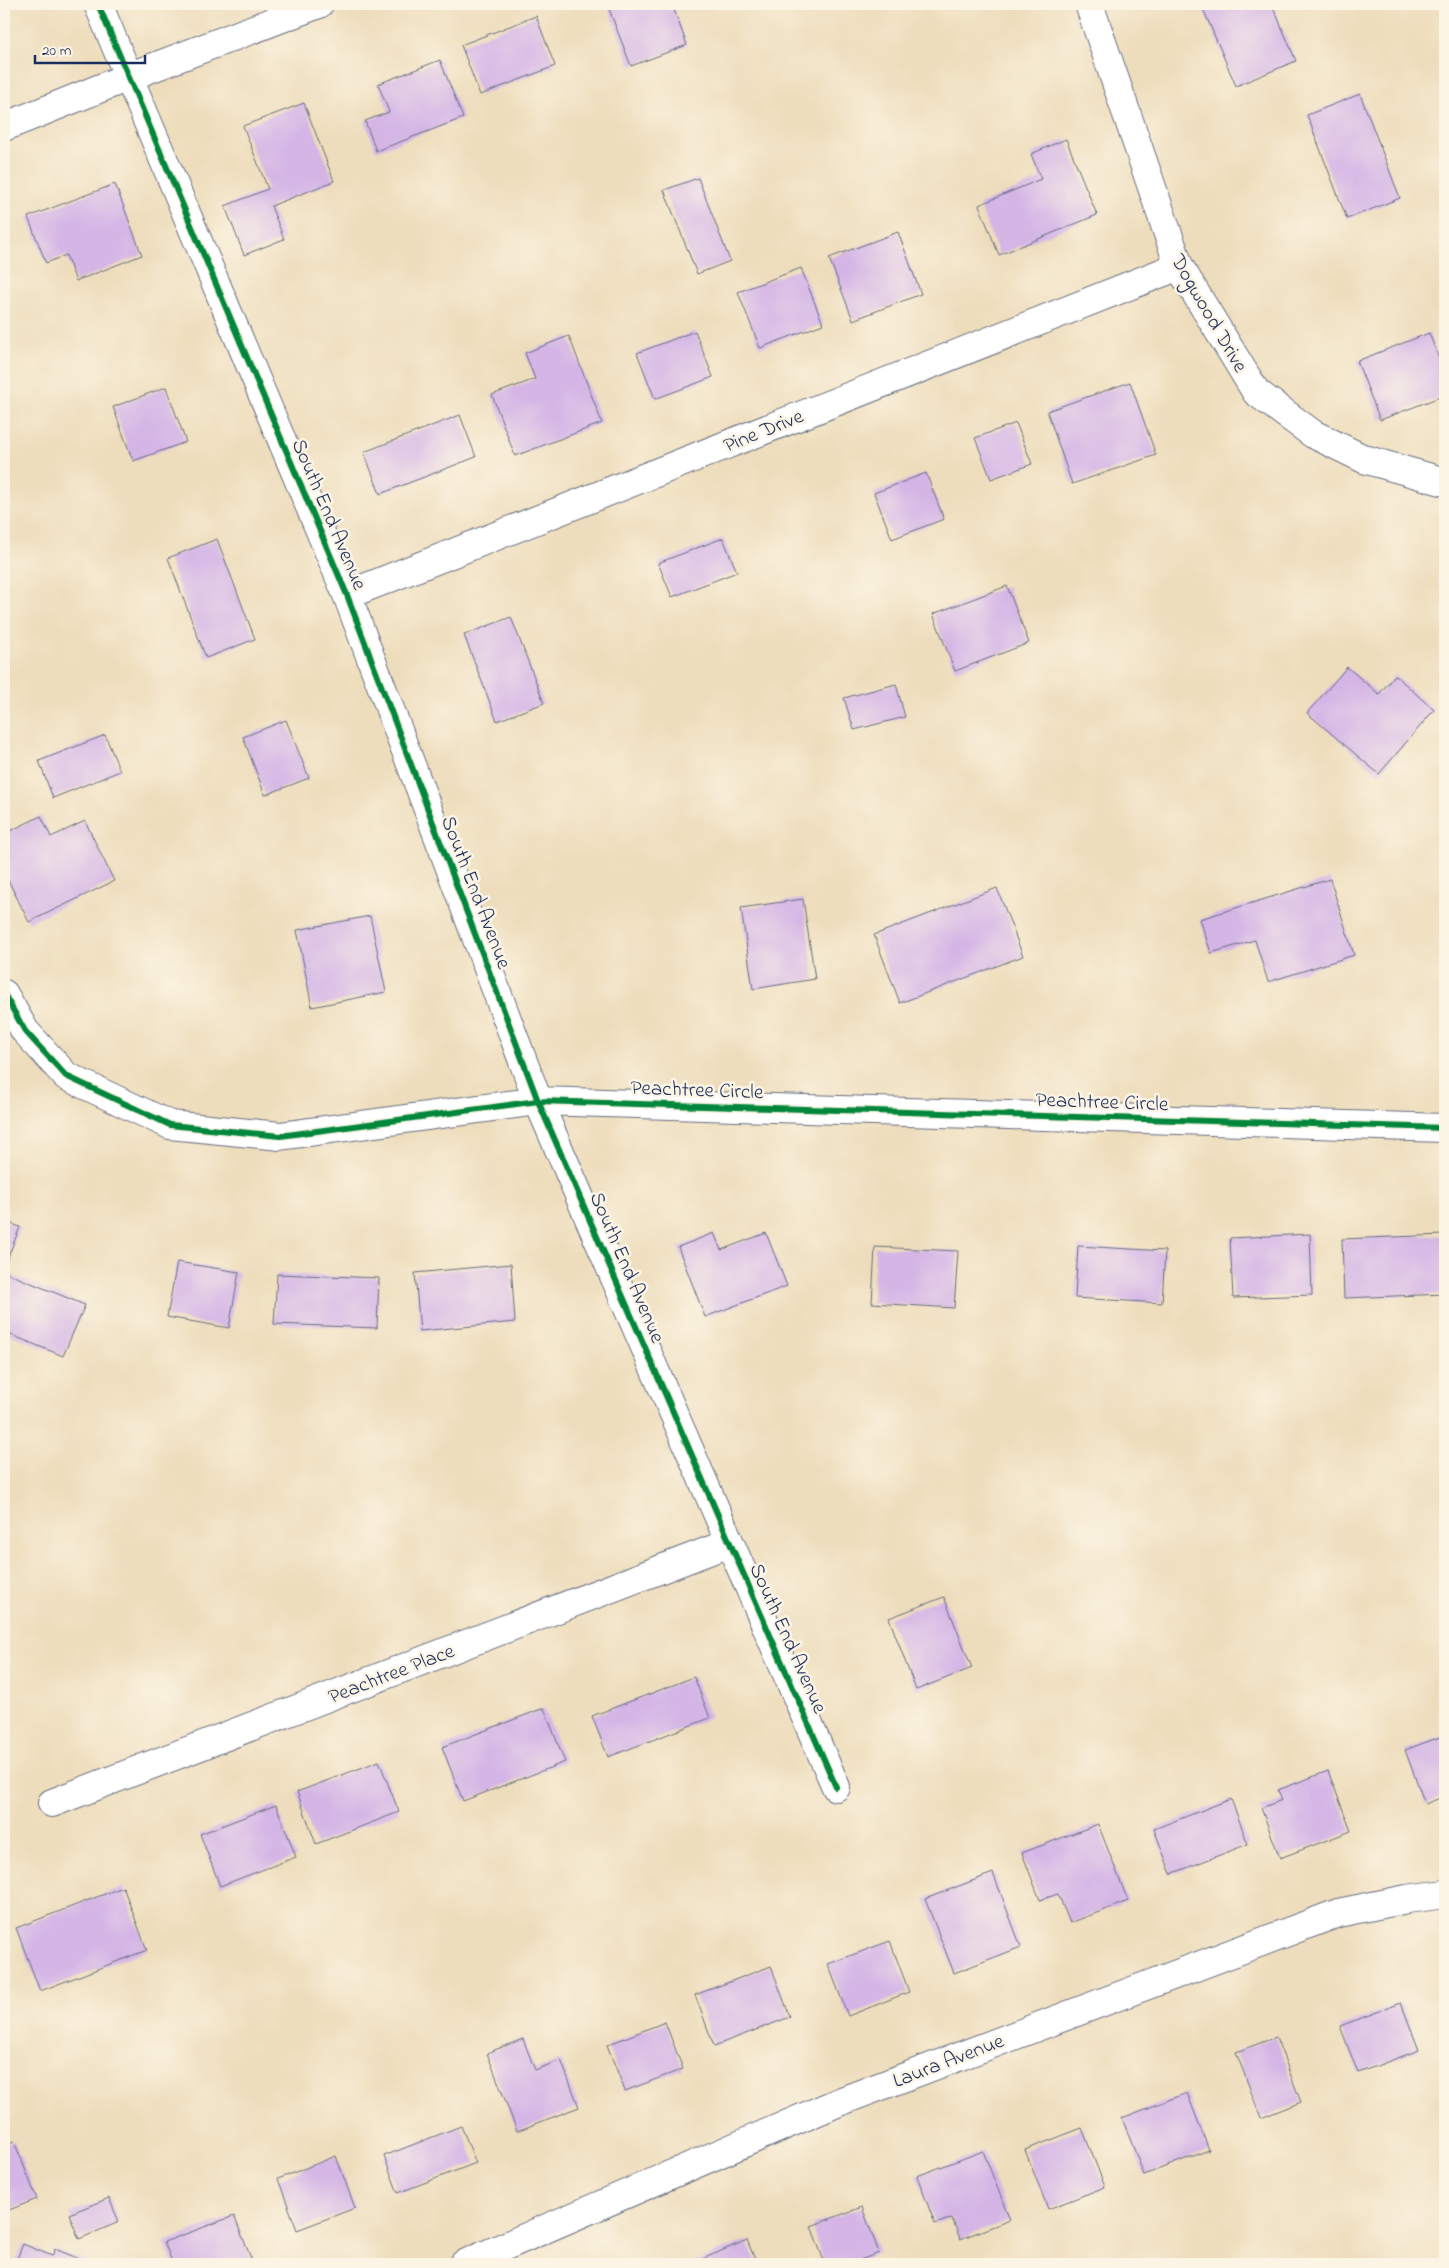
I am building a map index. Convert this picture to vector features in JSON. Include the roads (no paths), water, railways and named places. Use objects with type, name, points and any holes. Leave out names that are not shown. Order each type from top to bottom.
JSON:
[{"type":"street","name":"South End Avenue","points":[[98,4],[347,595],[538,1101],[836,1787]]},
{"type":"street","points":[[4,127],[319,4]]},
{"type":"street","name":"Dogwood Drive","points":[[1089,4],[1180,266],[1256,392],[1314,434],[1364,459],[1445,482]]},
{"type":"street","name":"Pine Drive","points":[[347,595],[1180,266]]},
{"type":"street","name":"Peachtree Circle","points":[[4,994],[25,1031],[66,1076],[170,1125],[280,1136],[538,1101],[1445,1128]]},
{"type":"street","name":"Peachtree Place","points":[[52,1803],[729,1543]]},
{"type":"street","name":"Laura Avenue","points":[[464,2264],[839,2102],[1338,1913],[1407,1899],[1445,1894]]}]
